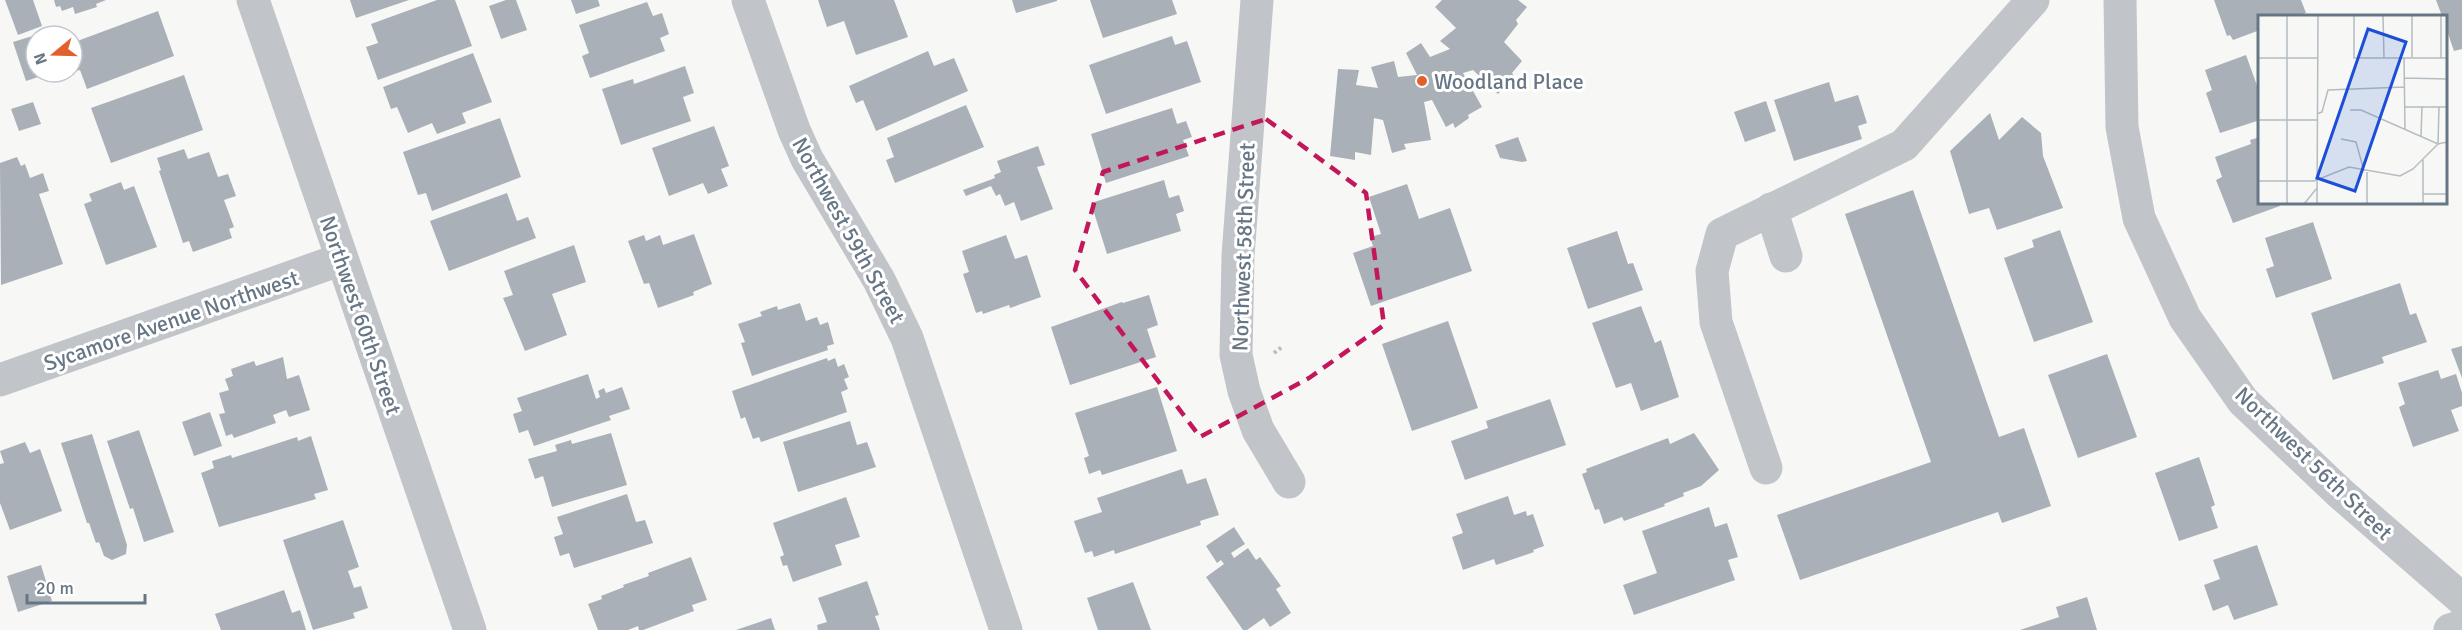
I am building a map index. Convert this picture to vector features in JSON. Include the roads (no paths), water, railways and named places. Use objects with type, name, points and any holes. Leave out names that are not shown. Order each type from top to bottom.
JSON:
[{"type":"street","name":"Northwest 60th Street","points":[[253,0],[470,630]]},
{"type":"street","name":"Northwest 59th Street","points":[[748,0],[794,130],[807,159],[890,300],[907,338],[1006,630]]},
{"type":"street","name":"Northwest 58th Street","points":[[1257,0],[1238,256],[1236,355],[1244,391],[1258,430],[1289,482]]},
{"type":"street","points":[[1766,468],[1716,322],[1712,271],[1722,234],[1904,145],[2033,0]]},
{"type":"street","name":"Northwest 56th Street","points":[[2120,0],[2122,127],[2139,218],[2185,318],[2243,401],[2340,493],[2462,599]]},
{"type":"street","points":[[1771,209],[1786,256]]},
{"type":"street","name":"Sycamore Avenue Northwest","points":[[0,380],[342,259]]},
{"type":"street","points":[[2450,630],[2462,626]]},
{"type":"place","name":"Woodland Place","points":[[1422,81]]}]
